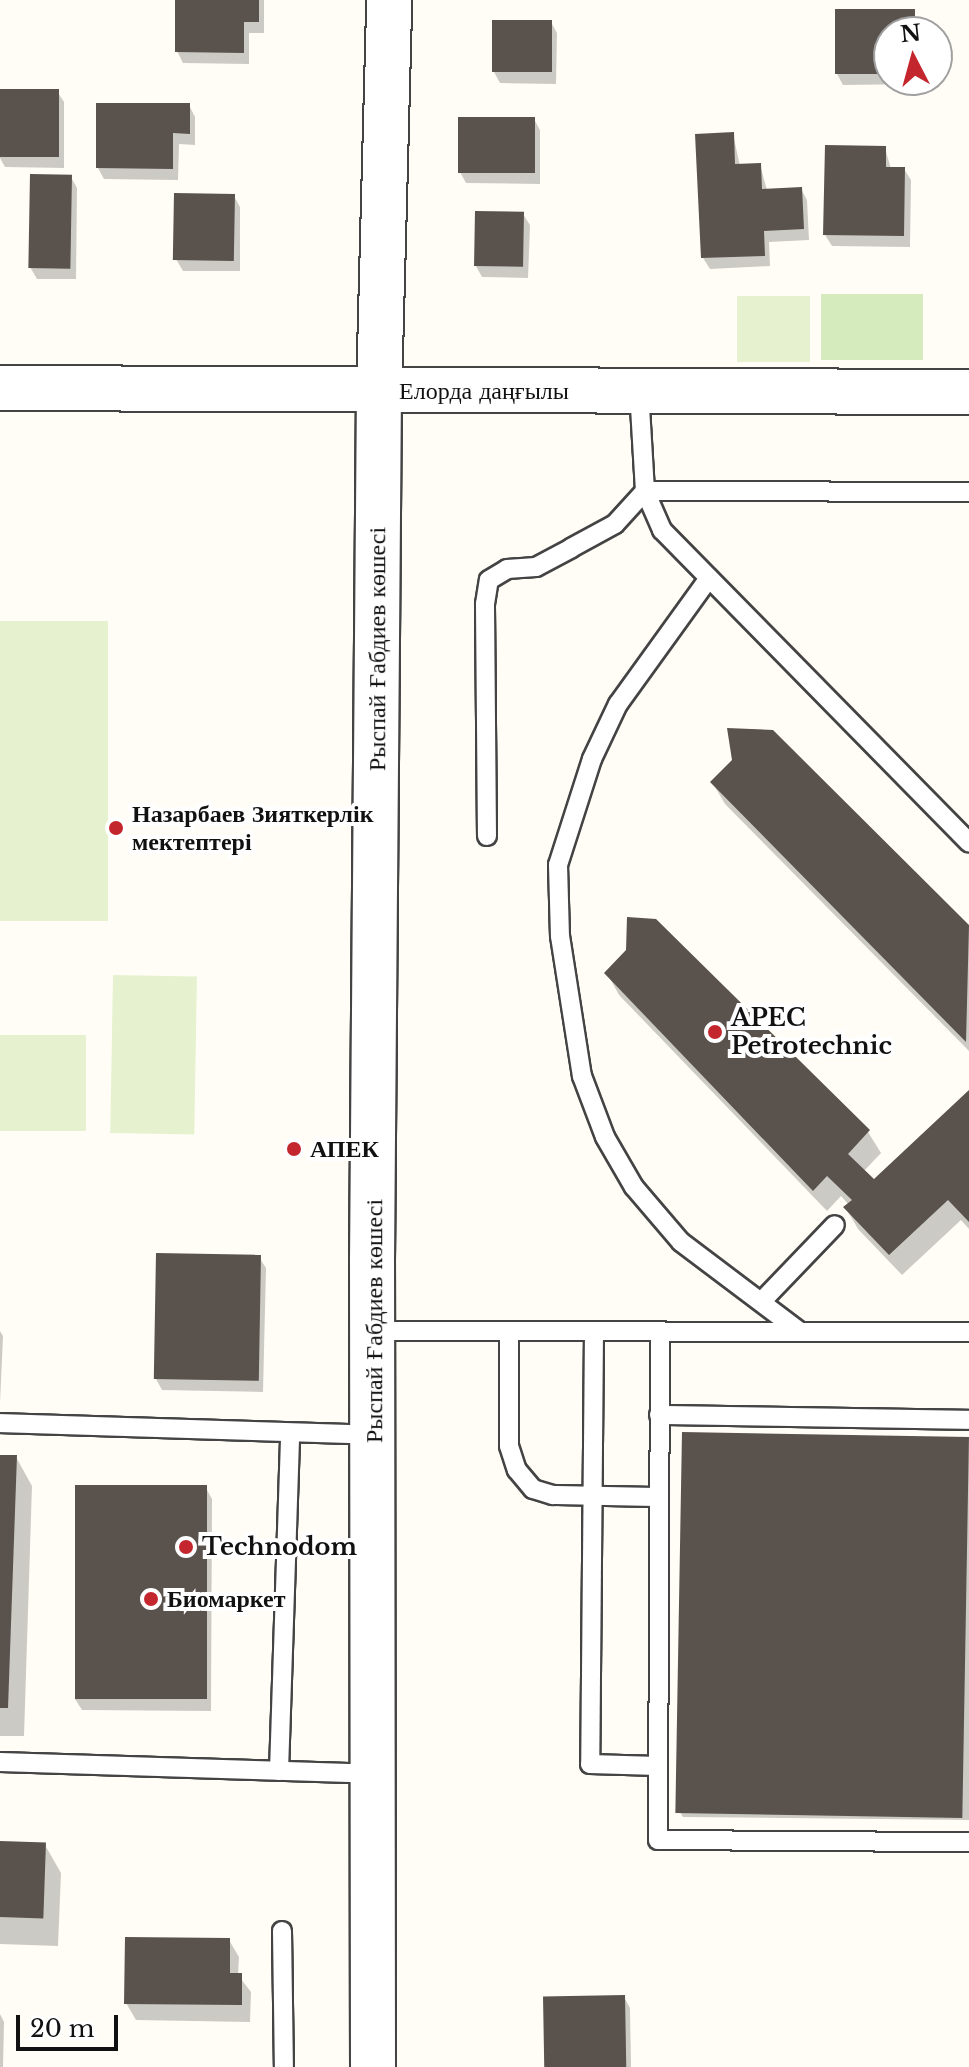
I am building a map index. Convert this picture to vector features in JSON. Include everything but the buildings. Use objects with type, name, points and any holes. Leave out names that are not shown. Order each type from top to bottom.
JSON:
[{"type":"street","name":"Рыспай Ғабдиев көшесі","points":[[373,2067],[379,392],[389,0]]},
{"type":"street","name":"Елорда даңғылы","points":[[0,388],[379,392],[969,392]]},
{"type":"lane","points":[[639,391],[645,491],[662,530],[969,842]]},
{"type":"lane","points":[[487,836],[485,604],[489,580],[507,569],[536,567],[615,524],[645,491],[969,492]]},
{"type":"lane","points":[[709,578],[618,704],[592,759],[558,865],[560,936],[582,1076],[605,1137],[634,1187],[681,1242],[799,1331]]},
{"type":"lane","points":[[762,1301],[835,1225]]},
{"type":"lane","points":[[374,1331],[969,1332]]},
{"type":"lane","points":[[509,1331],[509,1446],[517,1470],[533,1489],[553,1495],[659,1497]]},
{"type":"lane","points":[[594,1331],[590,1764],[658,1766]]},
{"type":"lane","points":[[660,1332],[658,1840],[969,1842]]},
{"type":"lane","points":[[659,1415],[969,1420]]},
{"type":"lane","points":[[0,1423],[374,1435]]},
{"type":"lane","points":[[279,1771],[290,1433]]},
{"type":"lane","points":[[0,1762],[373,1774]]},
{"type":"lane","points":[[282,1931],[284,2067]]},
{"type":"green space","points":[[821,294],[923,294],[923,360],[821,360]]},
{"type":"green space","points":[[737,296],[810,296],[810,362],[737,362]]},
{"type":"green space","points":[[0,621],[108,621],[108,921],[0,921]]},
{"type":"green space","points":[[113,975],[197,976],[194,1134],[110,1133]]},
{"type":"green space","points":[[0,1035],[86,1035],[86,1131],[0,1131]]},
{"type":"place","name":"Назарбаев Зияткерлік мектептері","points":[[116,828]]},
{"type":"place","name":"APEC Petrotechnic","points":[[715,1032]]},
{"type":"place","name":"АПЕК","points":[[294,1149]]},
{"type":"place","name":"Technodom","points":[[186,1547]]},
{"type":"place","name":"Биомаркет","points":[[151,1599]]}]
